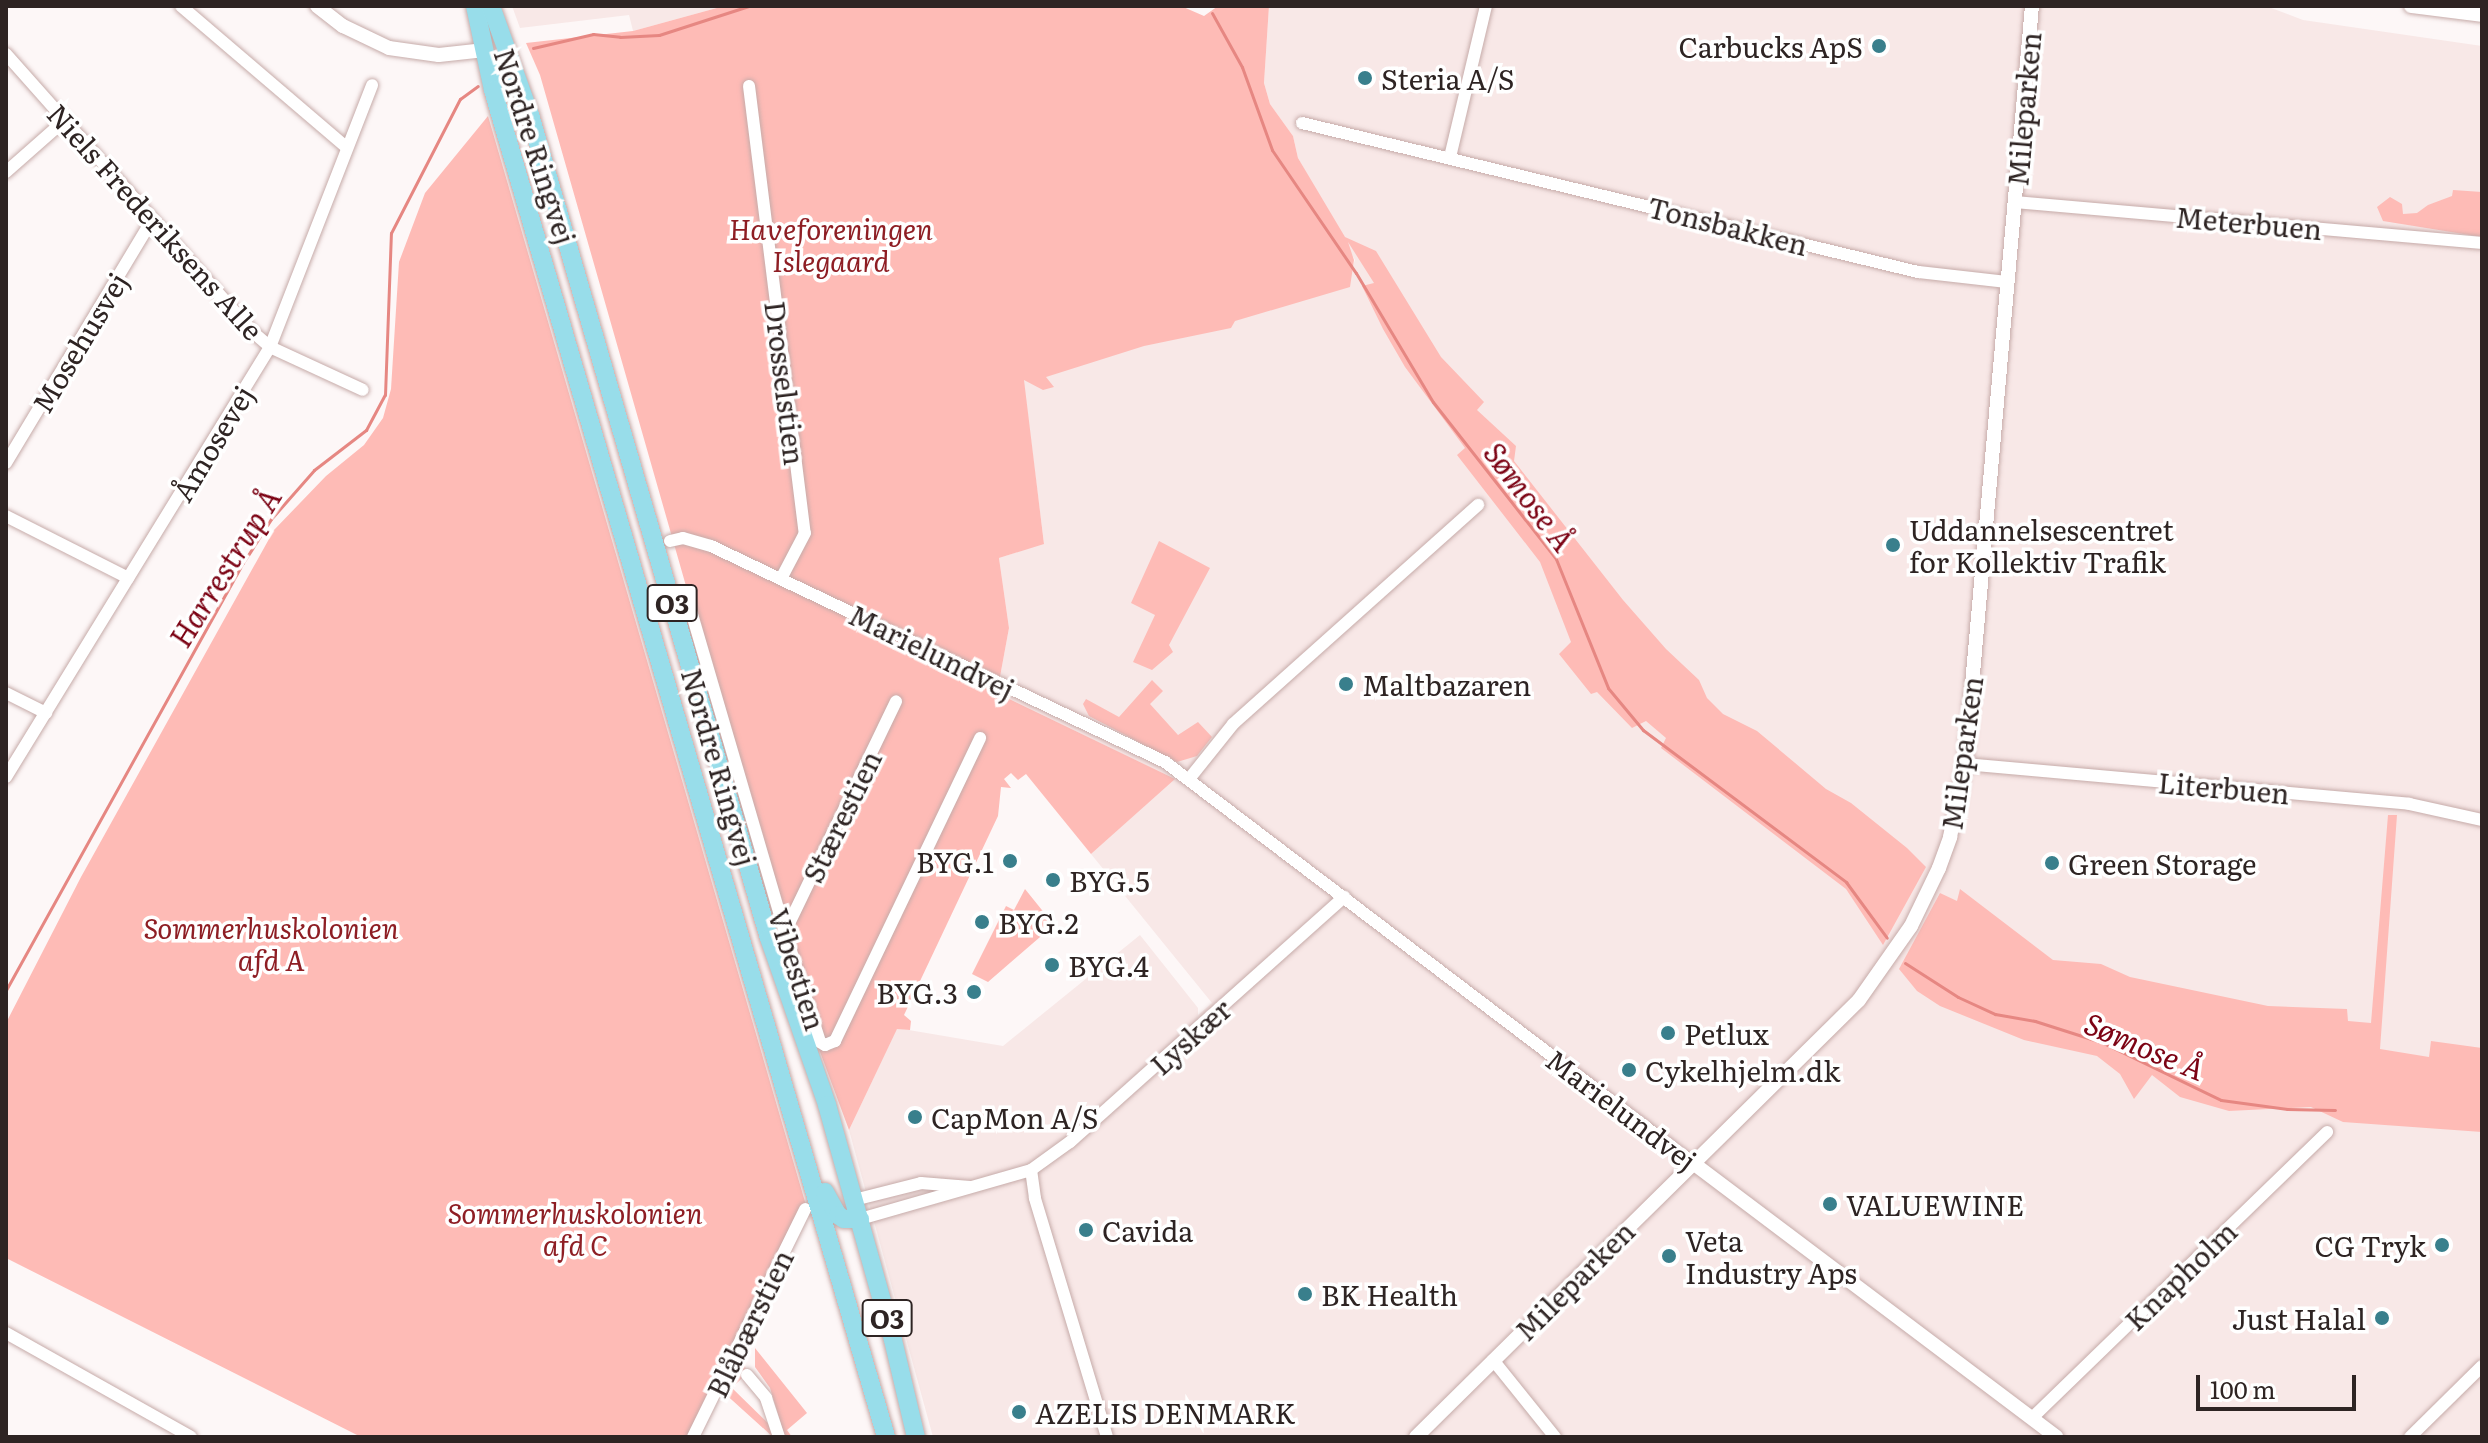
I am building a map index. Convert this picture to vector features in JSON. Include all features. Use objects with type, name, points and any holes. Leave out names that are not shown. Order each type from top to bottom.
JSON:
[{"type":"main road","name":"Nordre Ringvej","points":[[475,6],[509,144],[770,1039],[830,1218],[886,1437]]},
{"type":"main road","name":"Nordre Ringvej","points":[[491,6],[530,115],[769,938],[827,1105],[916,1437]]},
{"type":"main road","points":[[830,1218],[854,1200]]},
{"type":"main road","points":[[830,1218],[860,1219]]},
{"type":"street","points":[[181,6],[347,148]]},
{"type":"street","points":[[317,6],[343,26],[389,48],[439,55],[485,50]]},
{"type":"street","points":[[1450,157],[1486,6]]},
{"type":"street","name":"Mileparken","points":[[1416,1437],[1859,1000],[1911,926],[1939,868],[1950,837],[1965,764],[2032,6]]},
{"type":"street","points":[[2411,6],[2482,15]]},
{"type":"street","name":"Niels Frederiksens Alle","points":[[6,54],[152,220],[270,347],[363,390]]},
{"type":"street","name":"Åmosevej","points":[[6,777],[270,347],[372,85]]},
{"type":"street","name":"Drosselstien","points":[[749,86],[805,533],[781,579]]},
{"type":"street","points":[[6,172],[65,120]]},
{"type":"street","name":"Tonsbakken","points":[[1302,123],[1918,272],[2007,282]]},
{"type":"street","name":"Meterbuen","points":[[2015,202],[2482,243]]},
{"type":"street","name":"Mosehusvej","points":[[6,463],[152,220]]},
{"type":"street","points":[[1189,779],[1233,724],[1478,505]]},
{"type":"street","points":[[6,516],[128,578]]},
{"type":"street","name":"Marielundvej","points":[[670,541],[683,538],[698,540],[1165,762],[2056,1437]]},
{"type":"street","name":"Vibestien","points":[[689,604],[820,1042],[830,1045],[835,1041],[980,738]]},
{"type":"street","points":[[6,693],[46,713]]},
{"type":"street","name":"Stærestien","points":[[785,932],[896,701]]},
{"type":"street","name":"Literbuen","points":[[1965,764],[2409,804],[2482,820]]},
{"type":"street","name":"Lyskær","points":[[860,1219],[1031,1170],[1070,1142],[1344,897]]},
{"type":"street","name":"Knapholm","points":[[2032,1418],[2327,1132]]},
{"type":"street","points":[[1031,1170],[1035,1198],[1107,1437]]},
{"type":"street","name":"Lyskær","points":[[854,1200],[921,1183],[970,1187]]},
{"type":"street","name":"Blåbærstien","points":[[693,1437],[805,1209]]},
{"type":"street","points":[[6,1333],[191,1437]]},
{"type":"street","points":[[1493,1360],[1555,1437]]},
{"type":"street","points":[[2410,1437],[2482,1366]]},
{"type":"street","points":[[747,1375],[766,1398],[779,1437]]},
{"type":"shaded area","points":[[512,6],[724,6],[633,31],[629,15],[520,28]]},
{"type":"shaded area","points":[[1269,6],[2266,6],[2303,20],[2482,46],[2482,1437],[933,1437],[849,1130],[897,1028],[1003,1046],[1140,935],[1198,1008],[1198,1015],[1212,1003],[1091,854],[1174,779],[997,693],[1009,628],[999,558],[1044,543],[1023,378],[1349,276],[1355,260],[1298,158],[1293,136],[1270,104],[1264,83]]},
{"type":"green space","name":"Haveforeningen Islegaard","points":[[724,6],[1181,6],[1204,16],[1218,6],[1269,6],[1264,83],[1270,104],[1293,136],[1298,158],[1345,237],[1376,251],[1441,357],[1484,402],[1477,410],[1516,446],[1514,461],[1623,600],[1666,649],[1699,680],[1707,698],[1723,714],[1757,731],[1826,789],[1851,803],[1907,848],[1926,867],[1883,945],[1846,889],[1661,748],[1666,738],[1646,721],[1632,728],[1597,692],[1591,694],[1559,654],[1571,642],[1540,562],[1457,455],[1465,448],[1405,367],[1383,329],[1362,286],[1374,283],[1348,242],[1354,260],[1350,287],[1235,321],[1231,328],[1144,346],[1046,377],[1054,387],[1043,390],[1024,380],[1044,544],[999,558],[1009,628],[997,693],[1175,779],[1091,854],[1026,774],[1018,780],[1011,773],[1004,779],[1011,788],[1001,787],[998,816],[904,1015],[911,1021],[910,1030],[897,1029],[849,1130],[816,1041],[540,75],[526,43],[633,31]]},
{"type":"green space","points":[[488,116],[808,1212],[697,1437],[361,1437],[6,1258],[6,1023],[81,877],[274,530],[326,476],[364,445],[383,418],[391,389],[399,262],[425,193]]},
{"type":"green space","points":[[2453,190],[2482,192],[2482,237],[2383,221],[2377,207],[2390,197],[2402,204],[2403,214],[2417,213],[2452,196]]},
{"type":"green space","points":[[1159,541],[1210,568],[1169,645],[1173,652],[1152,670],[1133,662],[1155,615],[1131,603]]},
{"type":"green space","points":[[1152,680],[1163,691],[1150,704],[1178,735],[1198,722],[1212,737],[1197,756],[1177,762],[1089,716],[1083,704],[1086,699],[1119,717]]},
{"type":"green space","points":[[2388,815],[2397,815],[2380,1049],[2429,1057],[2431,1041],[2482,1048],[2482,1132],[2343,1122],[2311,1107],[2229,1111],[2180,1097],[2152,1075],[2134,1099],[2120,1074],[2097,1056],[2024,1040],[1940,1006],[1917,991],[1899,969],[1940,893],[1957,901],[1960,889],[2053,960],[2101,964],[2130,977],[2268,1006],[2347,1009],[2348,1021],[2371,1023]]},
{"type":"green space","points":[[1025,889],[1054,925],[988,982],[972,974],[1006,906],[1014,910]]},
{"type":"green space","points":[[755,1348],[807,1413],[787,1430],[792,1437],[785,1437],[770,1388],[755,1367]]},
{"type":"green space","points":[[745,1364],[746,1374],[732,1388],[770,1425],[773,1437],[722,1391],[728,1379],[734,1382]]},
{"type":"waterway","name":"Harrestrup Å","points":[[533,48],[593,34],[620,37],[659,35],[749,6]]},
{"type":"waterway","name":"Sømose Å","points":[[1212,13],[1242,67],[1272,150],[1356,273],[1433,402],[1556,559],[1608,688],[1643,730],[1846,882],[1887,938]]},
{"type":"waterway","name":"Harrestrup Å","points":[[6,990],[243,563],[271,519],[314,470],[366,430],[385,395],[391,233],[460,99],[478,86]]},
{"type":"waterway","name":"Sømose Å","points":[[1905,963],[1958,997],[1995,1014],[2035,1021],[2101,1042],[2221,1100],[2287,1109],[2335,1110]]},
{"type":"place","name":"Carbucks ApS","points":[[1879,46]]},
{"type":"place","name":"Steria A/S","points":[[1365,78]]},
{"type":"place","name":"Uddannelsescentret for Kollektiv Trafik","points":[[1893,545]]},
{"type":"place","name":"Maltbazaren","points":[[1346,684]]},
{"type":"place","name":"BYG.1","points":[[1010,861]]},
{"type":"place","name":"Green Storage","points":[[2052,863]]},
{"type":"place","name":"BYG.5","points":[[1053,880]]},
{"type":"place","name":"BYG.2","points":[[982,922]]},
{"type":"place","name":"BYG.4","points":[[1052,965]]},
{"type":"place","name":"BYG.3","points":[[974,992]]},
{"type":"place","name":"Petlux","points":[[1668,1033]]},
{"type":"place","name":"Cykelhjelm.dk","points":[[1629,1070]]},
{"type":"place","name":"CapMon A/S","points":[[915,1117]]},
{"type":"place","name":"VALUEWINE","points":[[1830,1204]]},
{"type":"place","name":"Cavida","points":[[1086,1230]]},
{"type":"place","name":"CG Tryk","points":[[2442,1245]]},
{"type":"place","name":"Veta Industry Aps","points":[[1669,1256]]},
{"type":"place","name":"BK Health","points":[[1305,1294]]},
{"type":"place","name":"Just Halal","points":[[2382,1318]]},
{"type":"place","name":"AZELIS DENMARK","points":[[1019,1412]]},
{"type":"park label","name":"Sommerhuskolonien afd A","points":[[271,943]]},
{"type":"park label","name":"Sommerhuskolonien afd C","points":[[575,1228]]}]
